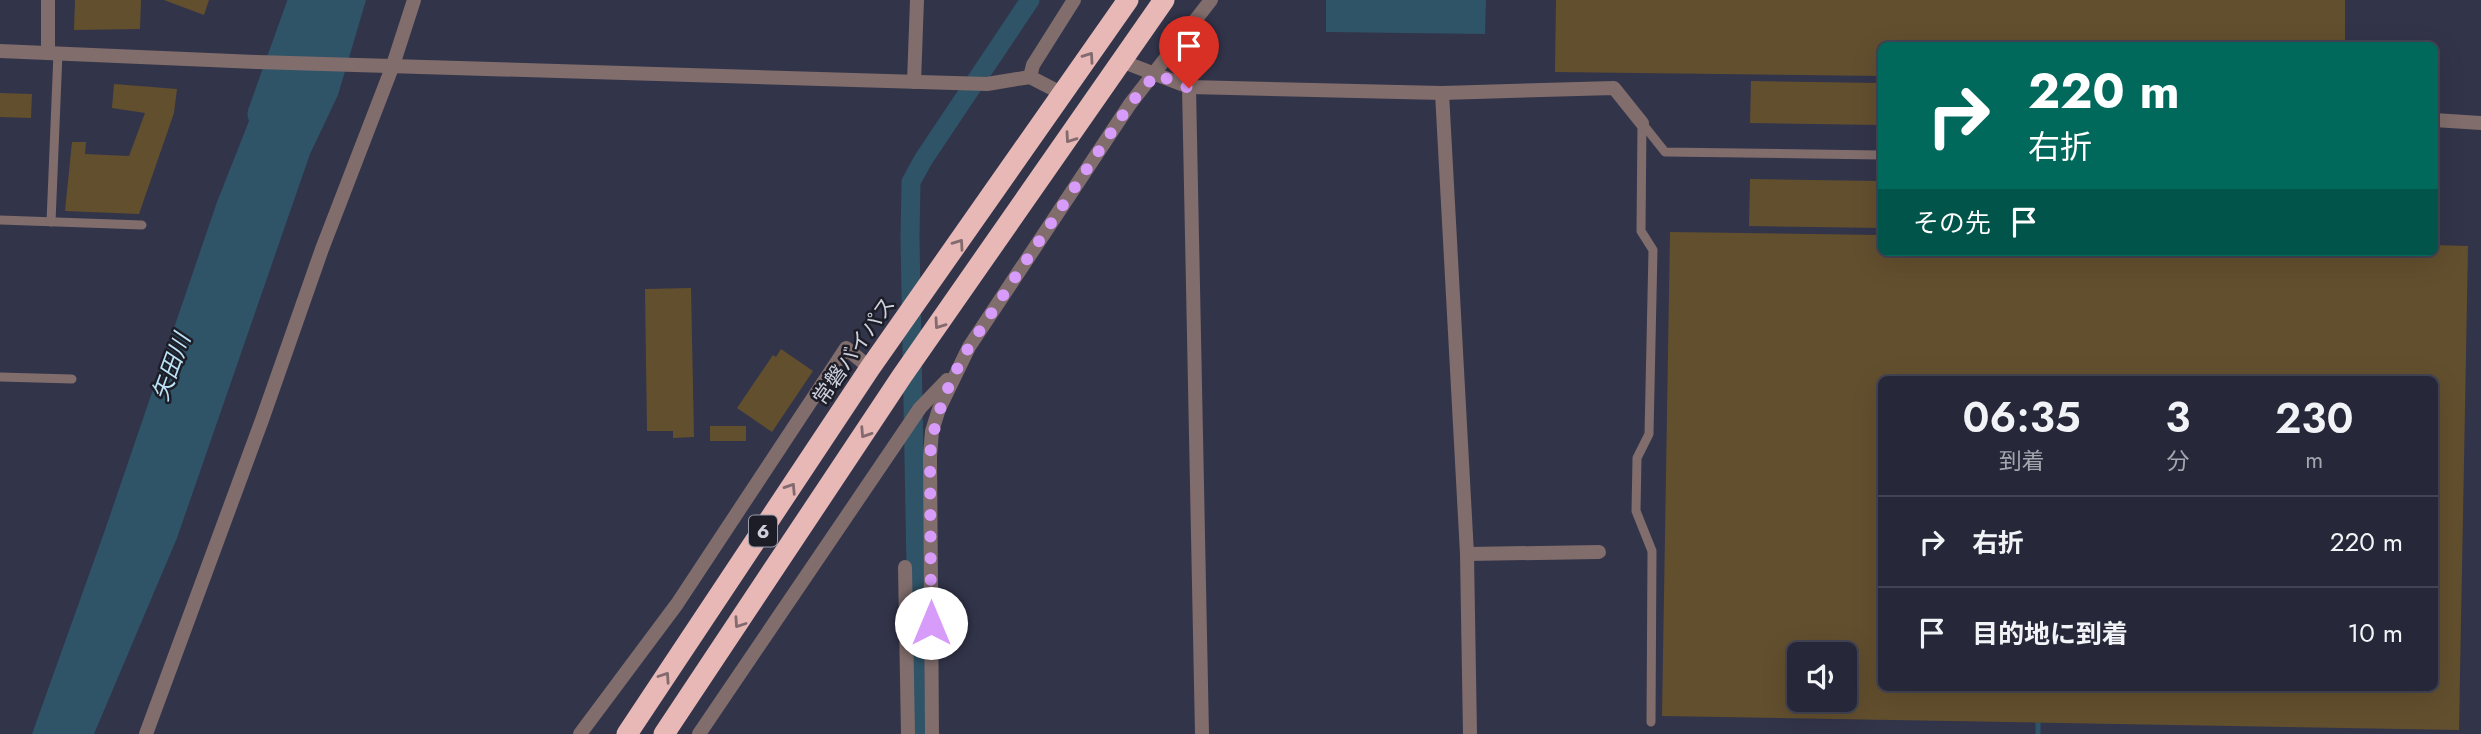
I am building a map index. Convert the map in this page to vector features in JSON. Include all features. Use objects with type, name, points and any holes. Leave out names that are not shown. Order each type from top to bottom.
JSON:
[{"type":"highway","name":"常磐バイパス","points":[[626,734],[870,368],[1128,0]]},
{"type":"highway","name":"6","points":[[664,734],[902,376],[1164,0]]},
{"type":"street","points":[[48,0],[53,53]]},
{"type":"street","points":[[146,734],[414,0]]},
{"type":"street","points":[[914,82],[917,0]]},
{"type":"street","points":[[1030,77],[1032,65],[1074,0]]},
{"type":"street","points":[[932,734],[930,456],[935,420],[955,372],[969,347],[1130,104],[1211,0]]},
{"type":"street","points":[[0,51],[257,62],[987,84],[1030,77],[1063,94]]},
{"type":"street","points":[[1121,61],[1189,88],[1442,93],[1614,88],[1642,122]]},
{"type":"street","points":[[1189,88],[1202,734]]},
{"type":"street","points":[[1442,93],[1466,554],[1470,734]]},
{"type":"street","points":[[2438,120],[2481,123]]},
{"type":"street","points":[[580,734],[677,604],[846,348],[870,368]]},
{"type":"street","points":[[699,734],[920,408],[955,372]]},
{"type":"street","points":[[1466,554],[1599,552]]},
{"type":"street","points":[[905,567],[908,734]]},
{"type":"lane","points":[[51,222],[53,53]]},
{"type":"lane","points":[[1642,122],[1665,152],[1878,155]]},
{"type":"lane","points":[[1642,122],[1641,231],[1653,250],[1648,434],[1637,458],[1636,511],[1652,551],[1651,722]]},
{"type":"lane","points":[[0,220],[142,225]]},
{"type":"lane","points":[[0,377],[72,379]]},
{"type":"water","points":[[302,0],[366,0],[338,95],[310,154],[177,538],[94,734],[32,734],[217,202],[249,121],[283,66]]},
{"type":"water","points":[[1326,0],[1486,0],[1485,34],[1326,32]]},
{"type":"building","points":[[75,0],[141,0],[140,29],[74,30]]},
{"type":"building","points":[[164,0],[209,0],[204,15]]},
{"type":"building","points":[[1556,0],[2345,0],[2345,42],[1878,42],[1878,76],[1555,72]]},
{"type":"building","points":[[1751,81],[1878,83],[1878,125],[1750,123]]},
{"type":"building","points":[[114,84],[177,89],[174,113],[139,214],[65,211],[72,142],[86,142],[85,154],[129,156],[145,113],[112,108]]},
{"type":"building","points":[[0,93],[32,94],[31,118],[0,117]]},
{"type":"building","points":[[1750,179],[1878,181],[1878,228],[1749,226]]},
{"type":"building","points":[[1670,232],[1878,235],[1878,256],[2438,256],[2438,245],[2468,246],[2459,730],[1662,716]]},
{"type":"building","points":[[691,288],[694,437],[673,438],[673,431],[647,431],[645,289]]},
{"type":"building","points":[[781,349],[813,371],[772,432],[737,408],[773,355],[776,357]]},
{"type":"building","points":[[710,426],[746,426],[746,441],[710,441]]},
{"type":"waterway","name":"矢田川","points":[[264,114],[305,0]]},
{"type":"waterway","points":[[919,734],[911,182],[1030,0]]},
{"type":"waterway","points":[[2038,716],[2038,734]]},
{"type":"route","points":[[931,623],[932,431],[955,372],[1130,104],[1156,74],[1189,88]]}]
